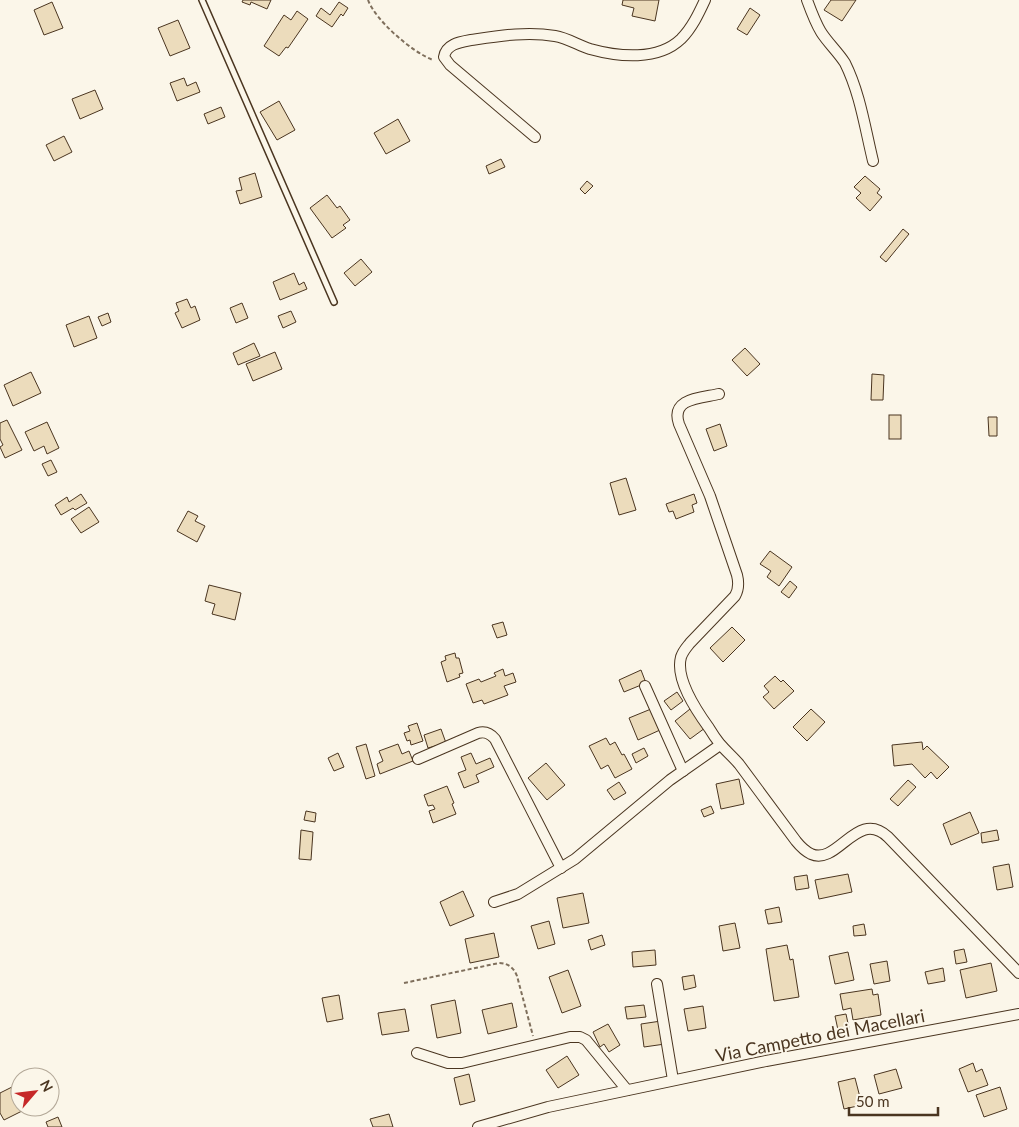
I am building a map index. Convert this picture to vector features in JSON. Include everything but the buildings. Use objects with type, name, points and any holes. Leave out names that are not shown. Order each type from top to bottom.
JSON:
[{"type":"street","points":[[536,137],[456,72],[444,57],[450,46],[495,37],[525,34],[558,37],[588,48],[613,53],[637,55],[659,52],[669,48],[684,36],[705,0]]},
{"type":"street","points":[[807,0],[817,26],[839,54],[848,71],[860,106],[873,161]]},
{"type":"street","points":[[719,394],[686,402],[679,407],[677,415],[714,509],[738,581],[738,588],[734,596],[683,652],[680,666],[688,695],[720,745],[732,755],[796,841],[807,852],[814,855],[828,853],[865,829],[874,829],[881,832],[1019,973]]},
{"type":"street","points":[[645,686],[683,770]]},
{"type":"street","points":[[418,759],[478,733],[490,734],[561,868]]},
{"type":"street","points":[[494,902],[518,894],[579,856],[662,786],[720,745]]},
{"type":"street","points":[[657,984],[673,1080]]},
{"type":"street","name":"Via Campetto dei Macellari","points":[[478,1127],[541,1109],[673,1080],[796,1055],[1019,1014]]},
{"type":"street","points":[[416,1053],[448,1063],[462,1063],[572,1037],[583,1038],[628,1090]]},
{"type":"lane","points":[[202,0],[334,302]]},
{"type":"path","points":[[368,0],[372,9],[403,41],[432,60],[444,57]]},
{"type":"path","points":[[404,983],[499,963],[507,964],[516,973],[536,1045]]}]
